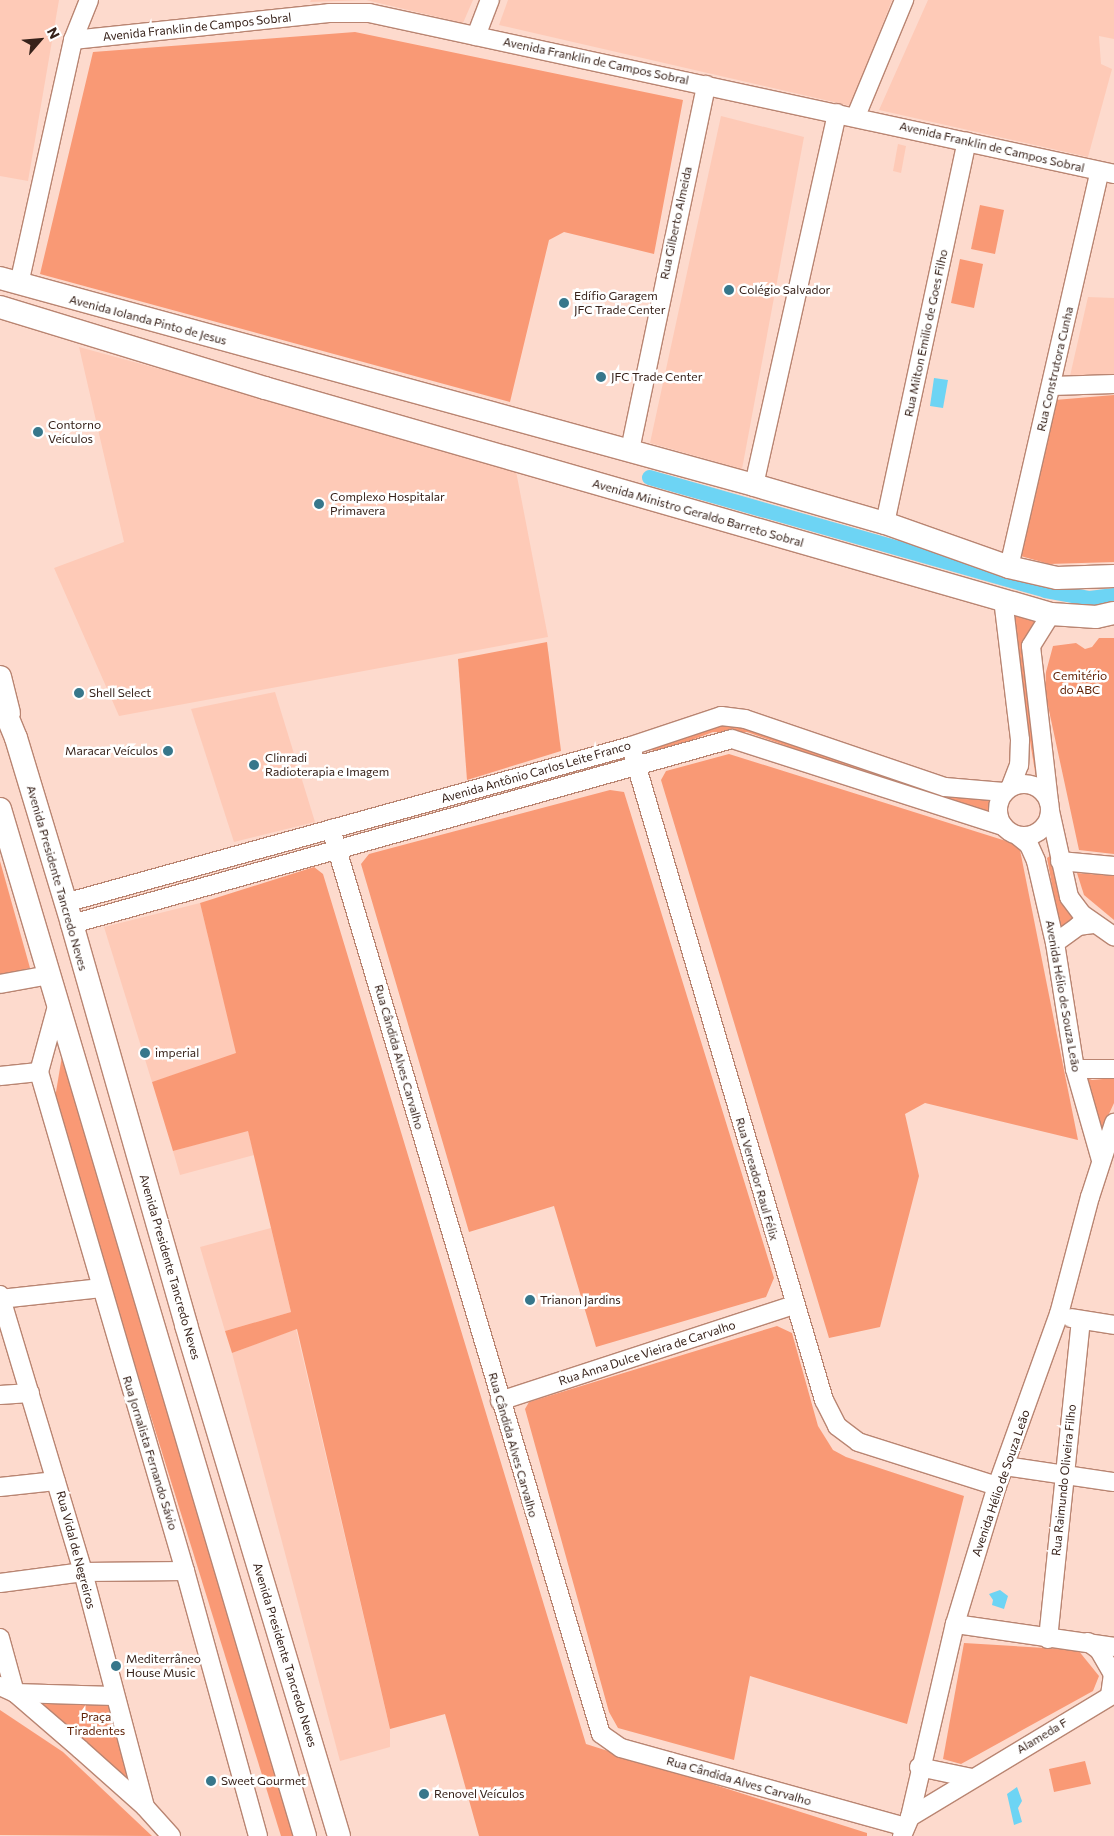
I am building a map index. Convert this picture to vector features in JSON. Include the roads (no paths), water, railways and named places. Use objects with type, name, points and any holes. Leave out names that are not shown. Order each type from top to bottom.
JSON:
[{"type":"main road","name":"Avenida Iolanda Pinto de Jesus","points":[[10,281],[295,361]]},
{"type":"main road","points":[[0,307],[284,393],[283,372],[295,361],[754,485],[885,523],[1009,567],[1057,578],[1114,576]]},
{"type":"main road","points":[[96,336],[108,322],[102,308]]},
{"type":"main road","name":"Avenida Ministro Geraldo Barreto Sobral","points":[[284,393],[1051,614],[1096,617],[1114,613]]},
{"type":"main road","points":[[0,677],[16,738]]},
{"type":"main road","name":"Avenida Presidente Tancredo Neves","points":[[0,699],[16,738],[69,914],[162,1235],[186,1325],[339,1836]]},
{"type":"main road","points":[[0,809],[57,1006],[142,1282],[306,1836]]},
{"type":"main road","points":[[119,1208],[138,1242],[144,1243],[162,1235]]},
{"type":"main road","points":[[142,1282],[163,1277],[186,1325]]},
{"type":"street","points":[[10,281],[73,40],[89,0]]},
{"type":"street","points":[[292,17],[298,0]]},
{"type":"street","points":[[476,36],[490,0]]},
{"type":"street","points":[[856,116],[904,0]]},
{"type":"street","name":"Avenida Franklin de Campos Sobral","points":[[73,40],[292,17],[369,13],[856,116],[1107,173]]},
{"type":"street","name":"Rua Gilberto Almeida","points":[[630,450],[706,85]]},
{"type":"street","points":[[754,485],[837,113]]},
{"type":"street","name":"Rua Milton Emilio de Goes Filho","points":[[885,523],[967,142]]},
{"type":"street","name":"Rua Construtora Cunha","points":[[1009,567],[1052,386],[1107,173]]},
{"type":"street","points":[[1052,386],[1114,384]]},
{"type":"street","points":[[1003,599],[1020,740],[1019,765],[997,809],[1003,826]]},
{"type":"street","points":[[1051,614],[1031,646],[1049,806],[1069,897],[1082,914],[1114,936]]},
{"type":"street","name":"Avenida Antônio Carlos Leite Franco","points":[[69,914],[331,829],[631,746],[711,718],[734,716],[945,787],[1008,789],[1020,784],[1037,787],[1049,806]]},
{"type":"street","name":"Avenida Antônio Carlos Leite Franco","points":[[69,914],[338,848],[636,764],[732,739],[1003,826],[1018,836]]},
{"type":"street","name":"Rua Vereador Raul Félix","points":[[631,746],[794,1305],[824,1400],[837,1426],[858,1442],[997,1486]]},
{"type":"street","points":[[1018,836],[1036,833],[1043,827],[1049,806]]},
{"type":"street","name":"Rua Cândida Alves Carvalho","points":[[331,829],[596,1725],[605,1739],[621,1748],[905,1827]]},
{"type":"street","name":"Avenida Hélio de Souza Leão","points":[[1018,836],[1029,845],[1036,861],[1055,943],[1076,1069],[1107,1161]]},
{"type":"street","points":[[1060,861],[1114,866]]},
{"type":"street","points":[[1055,943],[1078,926],[1094,924]]},
{"type":"street","points":[[0,984],[49,975]]},
{"type":"street","points":[[0,1076],[39,1072],[57,1006]]},
{"type":"street","points":[[1076,1069],[1114,1070]]},
{"type":"street","name":"Rua Jornalista Fernando Sávio","points":[[39,1072],[185,1571],[258,1836]]},
{"type":"street","name":"Avenida Hélio de Souza Leão","points":[[905,1827],[955,1624],[997,1486],[1006,1466],[1059,1314],[1107,1161],[1114,1123]]},
{"type":"street","points":[[0,1297],[101,1288]]},
{"type":"street","name":"Rua Vidal de Negreiros","points":[[0,1297],[83,1572],[114,1696],[145,1807]]},
{"type":"street","name":"Rua Anna Dulce Vieira de Carvalho","points":[[500,1401],[794,1305]]},
{"type":"street","points":[[1059,1314],[1081,1320],[1114,1325]]},
{"type":"street","name":"Rua Raimundo Oliveira Filho","points":[[1048,1639],[1081,1320]]},
{"type":"street","points":[[0,1395],[30,1392]]},
{"type":"street","points":[[1006,1466],[1114,1482]]},
{"type":"street","points":[[0,1487],[56,1481]]},
{"type":"street","points":[[0,1583],[83,1572],[185,1571]]},
{"type":"street","points":[[955,1624],[1048,1639],[1114,1646]]},
{"type":"street","points":[[0,1638],[7,1689],[145,1807],[171,1836]]},
{"type":"street","points":[[1088,1642],[1099,1650],[1113,1674],[1112,1695]]},
{"type":"street","points":[[7,1689],[114,1696]]},
{"type":"street","name":"Alameda F","points":[[905,1827],[971,1778],[1112,1695]]},
{"type":"street","points":[[919,1767],[971,1778]]},
{"type":"water","points":[[934,378],[948,380],[943,408],[930,406]]},
{"type":"water","points":[[1000,1590],[1008,1596],[1004,1609],[992,1605],[993,1600],[989,1594]]},
{"type":"water","points":[[1017,1787],[1022,1801],[1018,1808],[1022,1822],[1014,1825],[1007,1794]]},
{"type":"waterway","points":[[649,477],[1045,590],[1089,598],[1114,595]]},
{"type":"place","name":"Colégio Salvador","points":[[729,290]]},
{"type":"place","name":"Edífio Garagem JFC Trade Center","points":[[564,303]]},
{"type":"place","name":"JFC Trade Center","points":[[601,377]]},
{"type":"place","name":"Contorno Veículos","points":[[38,432]]},
{"type":"place","name":"Complexo Hospitalar Primavera","points":[[319,504]]},
{"type":"place","name":"Shell Select","points":[[79,693]]},
{"type":"place","name":"Maracar Veículos","points":[[168,751]]},
{"type":"place","name":"Clinradi Radioterapia e Imagem","points":[[254,765]]},
{"type":"place","name":"imperial","points":[[145,1053]]},
{"type":"place","name":"Trianon Jardins","points":[[530,1300]]},
{"type":"place","name":"Mediterrâneo House Music","points":[[116,1666]]},
{"type":"place","name":"Sweet Gourmet","points":[[211,1781]]},
{"type":"place","name":"Renovel Veículos","points":[[424,1794]]},
{"type":"park label","name":"Cemitério do ABC","points":[[1080,683]]},
{"type":"park label","name":"Praça Tiradentes","points":[[96,1724]]}]
